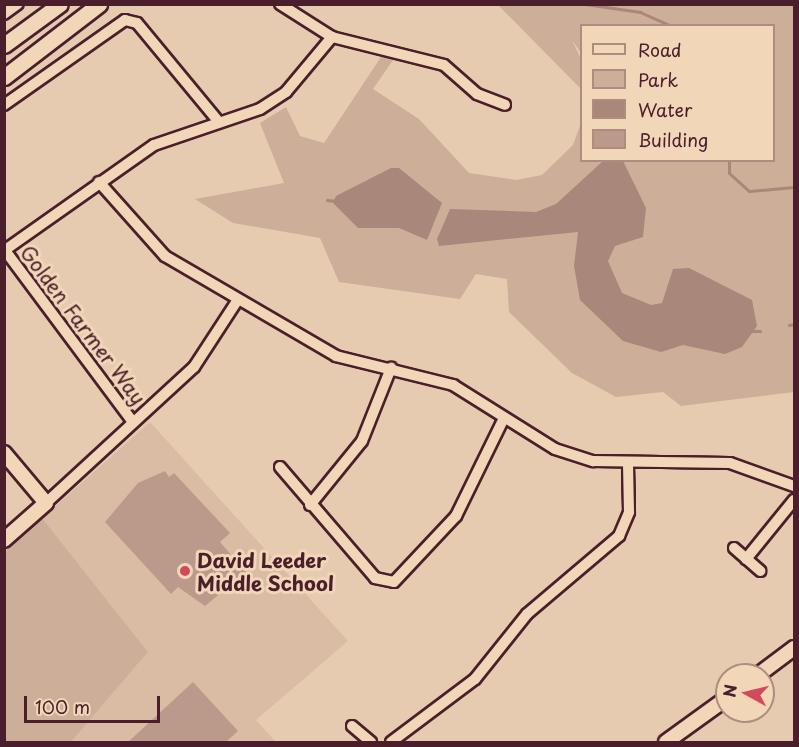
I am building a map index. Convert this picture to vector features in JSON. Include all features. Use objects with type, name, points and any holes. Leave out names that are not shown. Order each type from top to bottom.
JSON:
[{"type":"main road","points":[[4,45],[60,4]]},
{"type":"main road","points":[[4,77],[99,4]]},
{"type":"street","points":[[4,15],[18,4]]},
{"type":"street","points":[[280,4],[332,37],[444,65],[477,94],[505,105]]},
{"type":"street","points":[[4,105],[125,20],[137,23],[219,122]]},
{"type":"street","points":[[5,249],[154,145],[260,109],[286,92],[332,37]]},
{"type":"street","points":[[99,182],[165,256],[237,301],[336,356],[453,385],[555,449],[593,461],[730,463],[795,486]]},
{"type":"street","name":"Golden Farmer Way","points":[[5,249],[133,422]]},
{"type":"street","points":[[4,540],[210,351],[237,301]]},
{"type":"street","points":[[310,505],[362,441],[391,368]]},
{"type":"street","points":[[280,467],[310,505],[375,578],[394,582],[456,516],[504,418]]},
{"type":"street","points":[[4,453],[46,503]]},
{"type":"street","points":[[391,742],[475,679],[527,614],[619,537],[629,512],[628,463]]},
{"type":"street","points":[[746,559],[795,500]]},
{"type":"street","points":[[734,548],[760,571]]},
{"type":"street","points":[[774,663],[795,648]]},
{"type":"street","points":[[666,742],[715,707]]},
{"type":"street","points":[[352,726],[371,742]]},
{"type":"shaded area","name":"David Leeder Middle School","points":[[150,422],[348,641],[256,720],[276,742],[71,742],[148,652],[42,518]]},
{"type":"green space","points":[[498,5],[794,5],[794,392],[681,406],[663,392],[616,397],[572,373],[509,312],[507,279],[476,274],[460,299],[339,282],[320,238],[233,223],[195,199],[284,183],[260,123],[286,107],[300,136],[324,143],[381,57],[393,60],[373,89],[419,119],[469,173],[516,180],[542,175],[573,145],[580,126],[580,162],[775,162],[775,24],[580,24],[580,52],[572,40],[580,57],[580,88]]},
{"type":"green space","points":[[42,518],[148,652],[71,742],[5,742],[5,551]]},
{"type":"water","points":[[602,162],[623,162],[646,208],[643,237],[615,246],[608,261],[622,293],[651,305],[662,303],[673,269],[689,268],[752,300],[757,326],[742,347],[725,354],[683,345],[661,352],[623,341],[580,300],[574,266],[578,232],[439,246],[437,239],[450,209],[536,212],[556,204]]},
{"type":"water","points":[[391,168],[399,168],[442,203],[427,240],[399,228],[358,228],[333,203],[336,196]]},
{"type":"building","points":[[165,471],[169,477],[174,473],[230,533],[220,542],[246,572],[205,606],[178,587],[171,594],[105,522],[138,483]]},
{"type":"building","points":[[193,682],[238,731],[226,742],[128,742]]},
{"type":"waterway","points":[[585,4],[640,12],[667,24]]},
{"type":"waterway","points":[[729,162],[729,173],[749,191],[794,187]]},
{"type":"waterway","points":[[327,200],[337,201]]},
{"type":"waterway","points":[[789,325],[794,324]]},
{"type":"waterway","points":[[751,331],[760,331]]},
{"type":"place","name":"David Leeder Middle School","points":[[185,571]]}]
